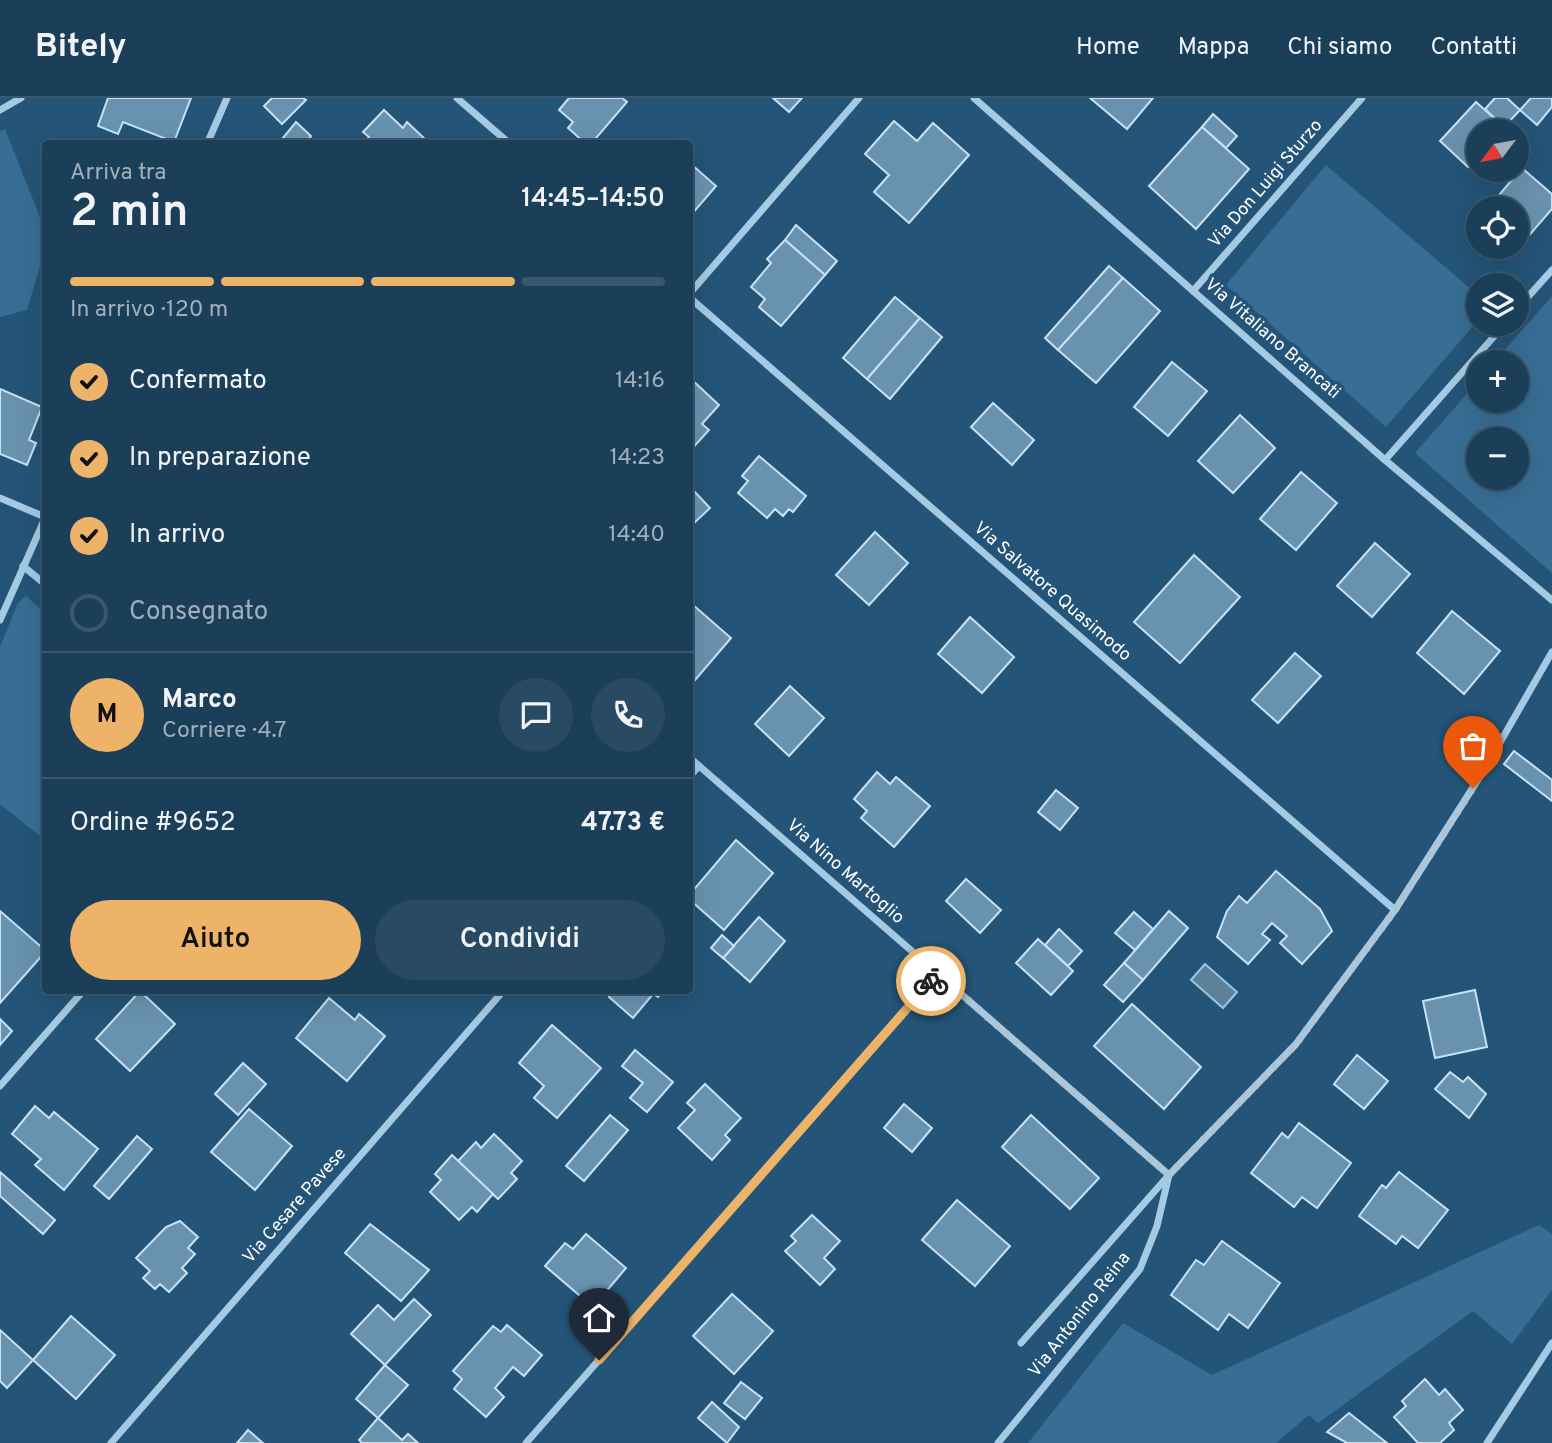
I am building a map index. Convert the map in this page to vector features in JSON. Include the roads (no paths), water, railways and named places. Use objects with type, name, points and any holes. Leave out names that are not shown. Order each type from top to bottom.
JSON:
[{"type":"street","points":[[0,110],[21,98]]},
{"type":"street","points":[[209,140],[227,98]]},
{"type":"street","points":[[457,98],[505,140]]},
{"type":"street","points":[[693,292],[859,98]]},
{"type":"street","name":"Via Vitaliano Brancati","points":[[974,98],[1385,460],[1552,600]]},
{"type":"street","name":"Via Don Luigi Sturzo","points":[[1194,291],[1362,98]]},
{"type":"street","points":[[1529,296],[1552,270]]},
{"type":"street","name":"Via Salvatore Quasimodo","points":[[693,299],[1395,910]]},
{"type":"street","points":[[1385,460],[1494,336]]},
{"type":"street","points":[[0,498],[42,515]]},
{"type":"street","points":[[0,620],[42,523]]},
{"type":"street","points":[[23,566],[42,582]]},
{"type":"street","points":[[1021,1343],[1169,1175],[1296,1044],[1395,910],[1486,767],[1552,652]]},
{"type":"street","name":"Via Nino Martoglio","points":[[693,761],[1169,1175]]},
{"type":"street","points":[[693,773],[699,766]]},
{"type":"street","points":[[526,1443],[938,974]]},
{"type":"street","points":[[0,1086],[80,994]]},
{"type":"street","name":"Via Cesare Pavese","points":[[111,1443],[501,994]]},
{"type":"street","name":"Via Antonino Reina","points":[[998,1443],[1140,1269],[1157,1226],[1169,1175]]},
{"type":"street","points":[[1487,1443],[1552,1343]]}]
